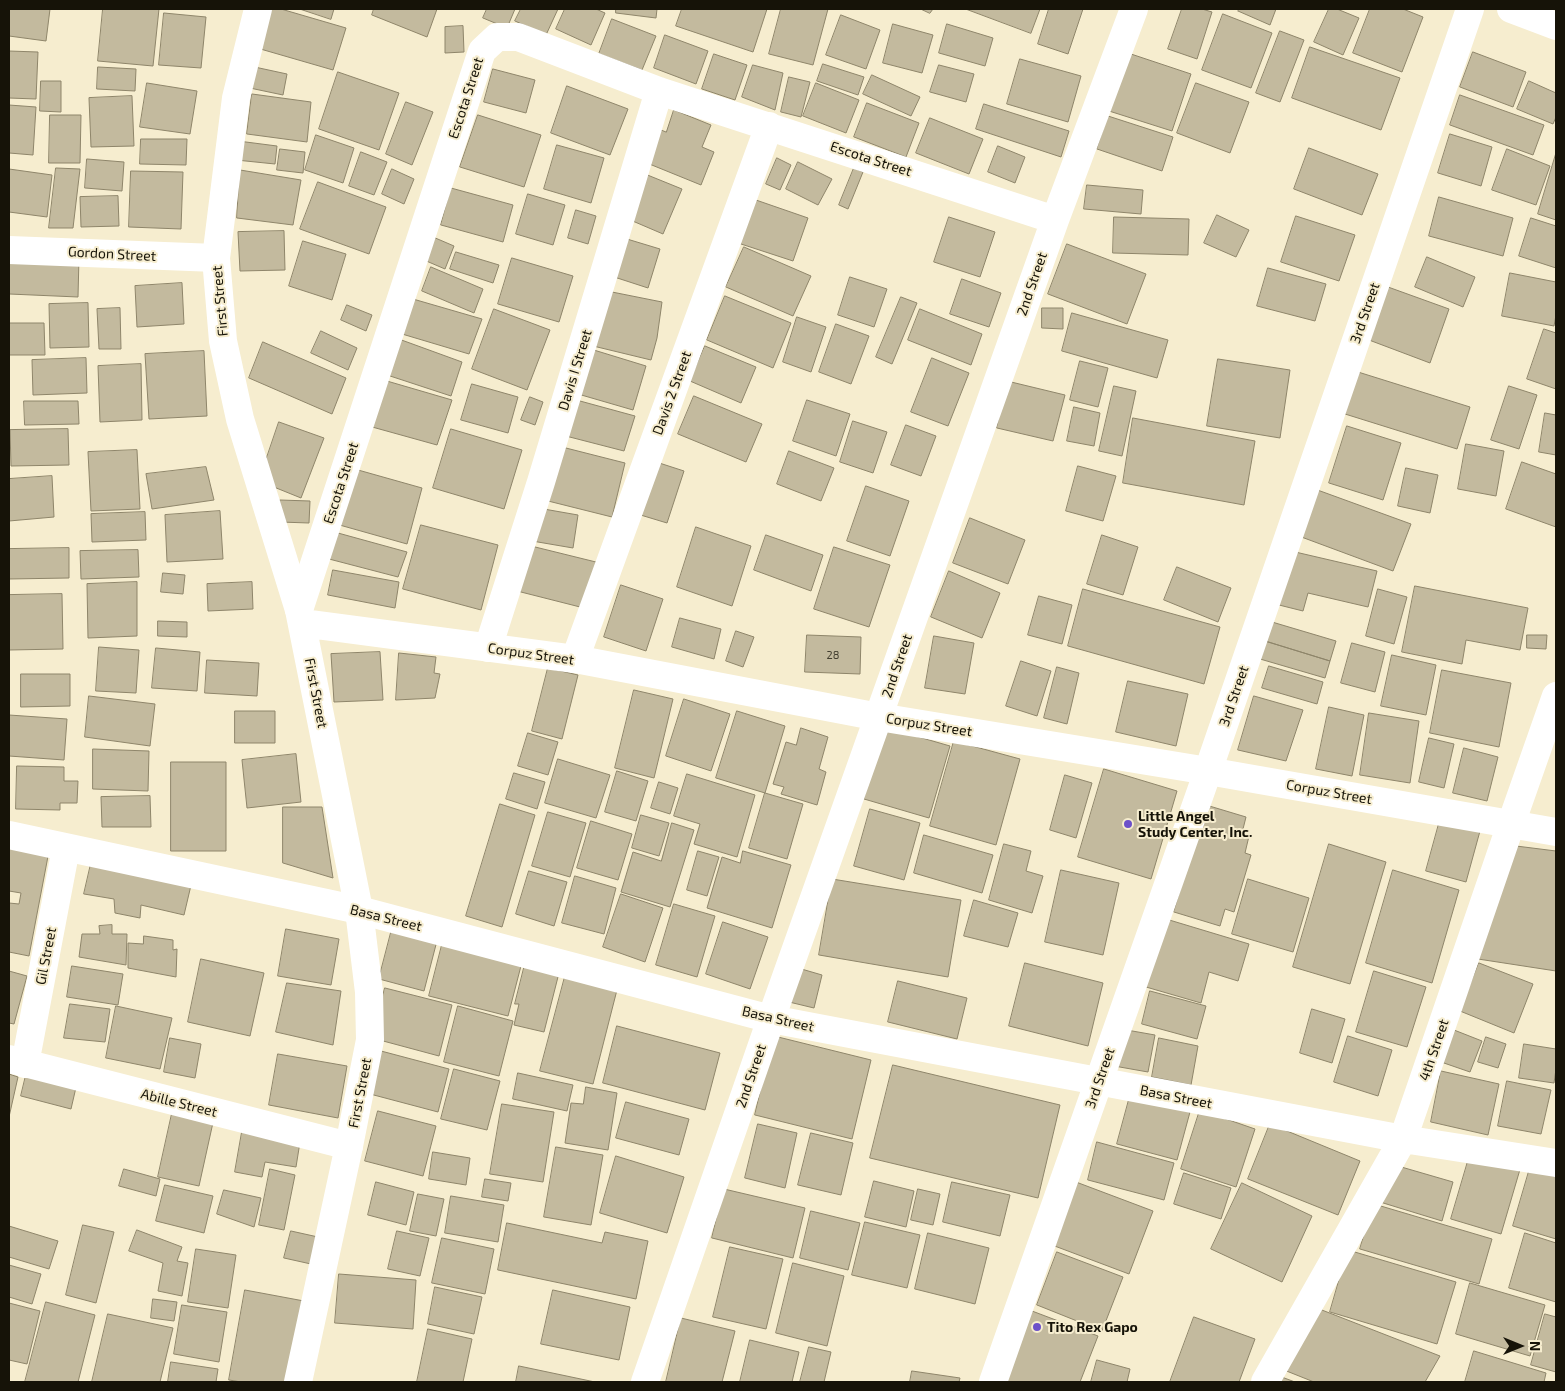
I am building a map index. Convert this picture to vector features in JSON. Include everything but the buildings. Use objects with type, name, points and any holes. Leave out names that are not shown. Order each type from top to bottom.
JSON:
[{"type":"street","name":"First Street","points":[[258,9],[236,98],[216,258],[223,341],[240,419],[300,617],[359,910],[369,992],[370,1040],[298,1382]]},
{"type":"street","name":"2nd Street","points":[[645,1382],[771,1019],[880,717],[1055,220],[1134,9]]},
{"type":"street","name":"3rd Street","points":[[993,1382],[1208,771],[1470,9]]},
{"type":"street","points":[[1511,9],[1556,26]]},
{"type":"street","name":"Escota Street","points":[[300,617],[482,51],[496,37],[518,37],[659,91],[1055,220]]},
{"type":"street","name":"Davis I Street","points":[[488,648],[541,482],[659,91]]},
{"type":"street","name":"Davis 2 Street","points":[[574,659],[769,126]]},
{"type":"street","name":"Gordon Street","points":[[9,250],[216,258]]},
{"type":"street","name":"Corpuz Street","points":[[300,617],[488,648],[574,659],[880,717],[1208,771],[1556,832]]},
{"type":"street","name":"4th Street","points":[[1265,1382],[1403,1139],[1556,696]]},
{"type":"street","name":"Basa Street","points":[[9,834],[66,848],[359,910],[771,1019],[1403,1139],[1556,1162]]},
{"type":"street","name":"Gil Street","points":[[17,1061],[66,848]]},
{"type":"street","name":"Abille Street","points":[[17,1061],[349,1146]]},
{"type":"place","name":"Little Angel Study Center, Inc.","points":[[1128,824]]},
{"type":"place","name":"Tito Rex Gapo","points":[[1037,1327]]}]
